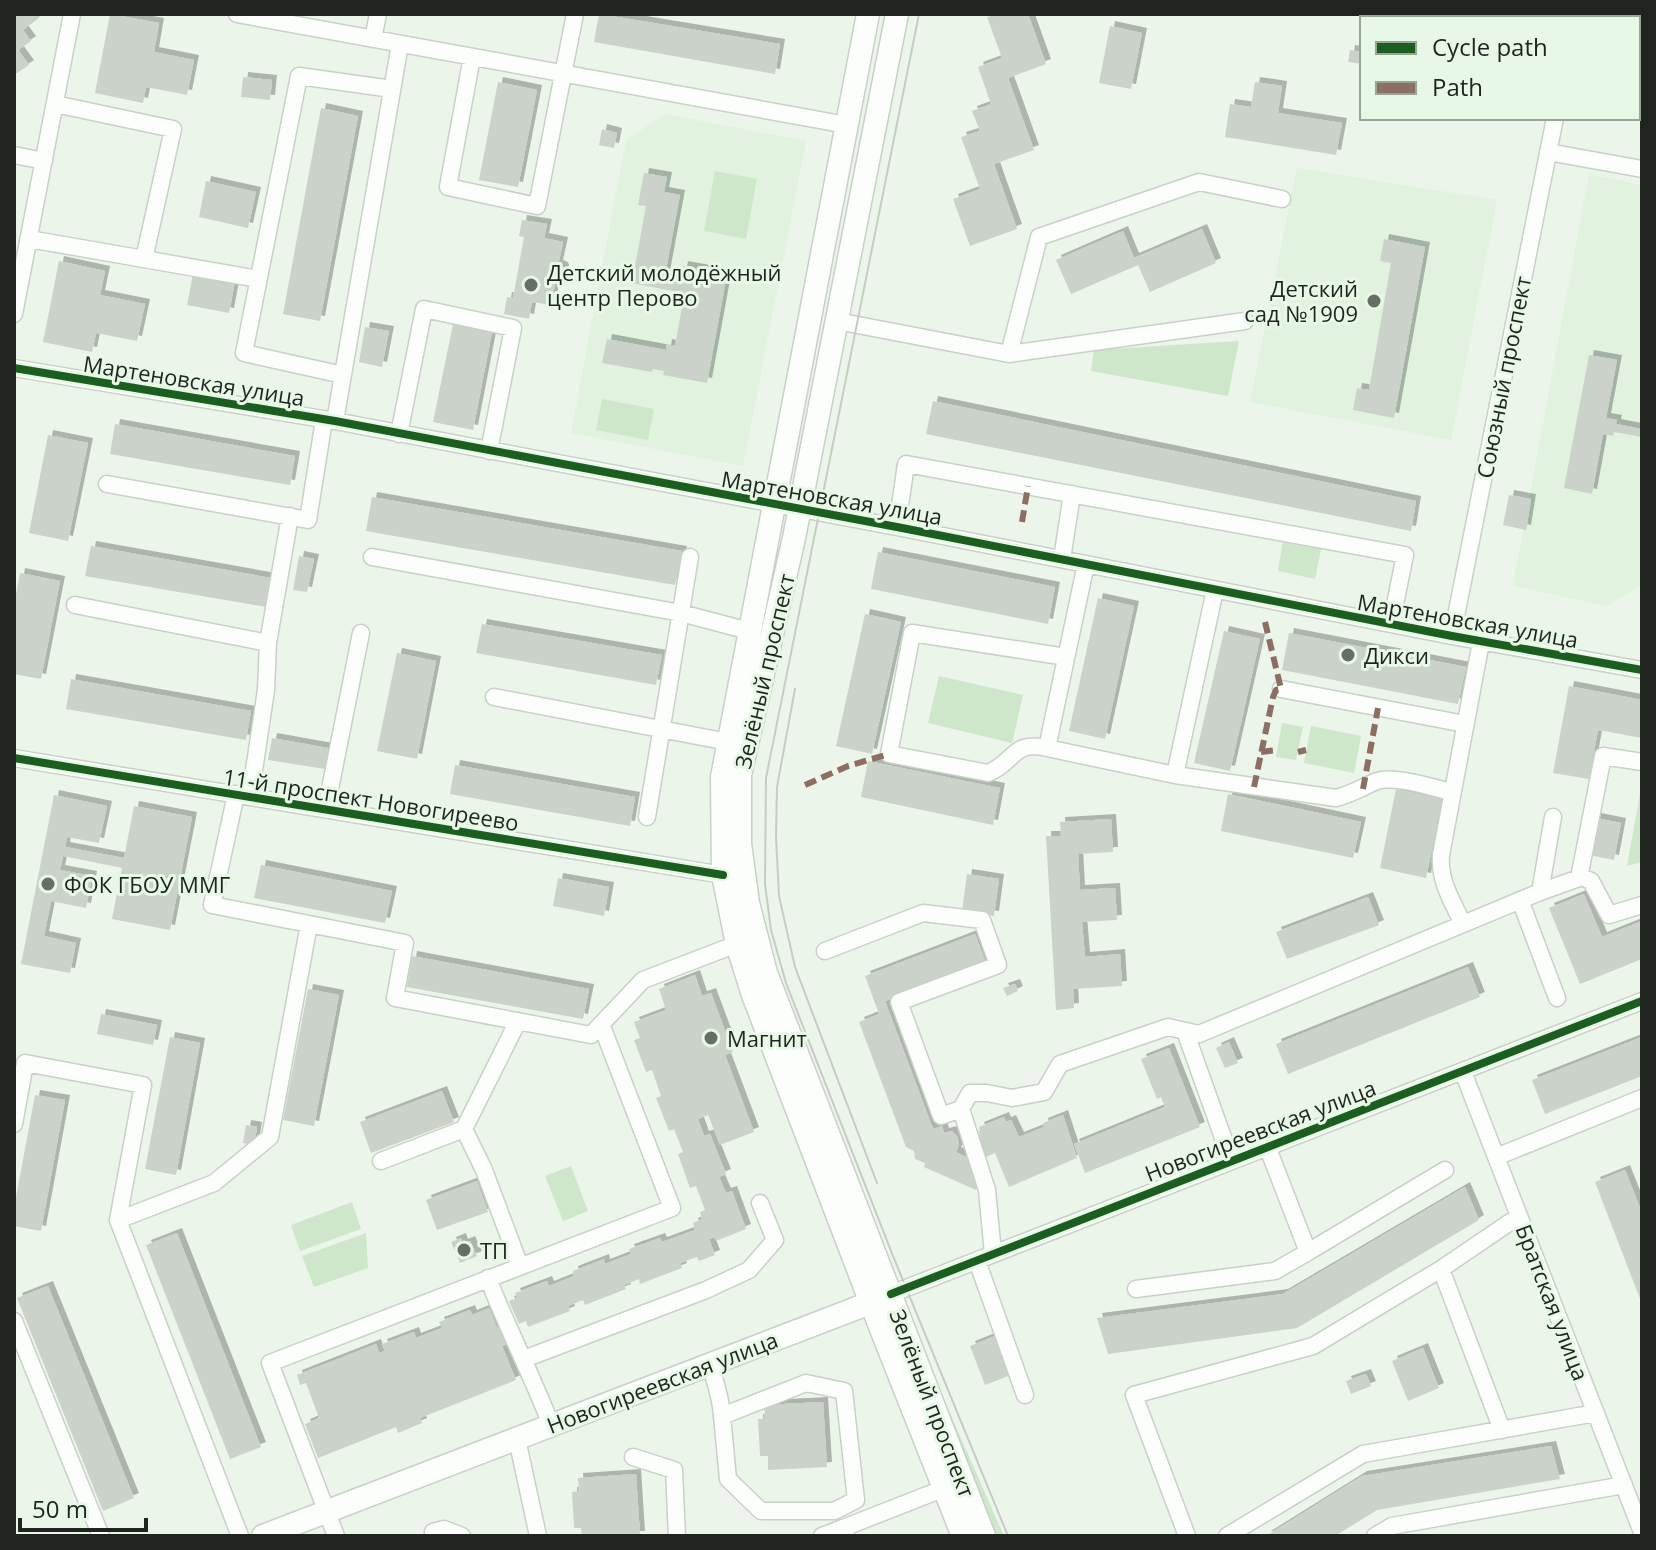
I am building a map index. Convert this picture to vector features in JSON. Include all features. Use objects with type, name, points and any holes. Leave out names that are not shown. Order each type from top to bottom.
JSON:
[{"type":"main road","name":"Зелёный проспект","points":[[868,14],[722,777],[723,875],[737,944],[753,995],[984,1536]]},
{"type":"main road","name":"Зелёный проспект","points":[[897,14],[800,509],[740,775],[740,844],[748,903],[766,973],[963,1536]]},
{"type":"main road","name":"Новогиреевская улица","points":[[263,1536],[881,1298]]},
{"type":"street","points":[[14,314],[72,14]]},
{"type":"street","points":[[237,14],[847,125]]},
{"type":"street","points":[[373,39],[378,14]]},
{"type":"street","points":[[472,57],[448,187],[537,206],[575,14]]},
{"type":"street","points":[[107,484],[308,520],[343,375],[400,44]]},
{"type":"street","points":[[343,375],[244,353],[299,76],[392,89]]},
{"type":"street","points":[[55,104],[173,129],[144,259]]},
{"type":"street","name":"Союзный проспект","points":[[1452,636],[1555,120]]},
{"type":"street","points":[[1548,152],[1642,169]]},
{"type":"street","points":[[14,155],[44,161]]},
{"type":"street","points":[[1009,354],[1039,237],[1199,182],[1282,199]]},
{"type":"street","points":[[29,239],[258,279]]},
{"type":"street","points":[[399,434],[424,309],[513,328],[489,451]]},
{"type":"street","points":[[837,321],[1009,354],[1245,321]]},
{"type":"street","name":"Мартеновская улица","points":[[14,368],[330,420],[1481,642],[1642,670]]},
{"type":"street","points":[[897,527],[906,464],[1405,555],[1391,624]]},
{"type":"street","points":[[1062,559],[1072,494]]},
{"type":"street","points":[[290,516],[268,643],[266,690],[243,796],[212,905],[405,943],[395,998],[591,1035],[643,980],[737,944]]},
{"type":"street","points":[[372,557],[681,613],[749,631]]},
{"type":"street","points":[[647,817],[690,557]]},
{"type":"street","points":[[1047,748],[1086,564]]},
{"type":"street","points":[[1175,775],[1215,590]]},
{"type":"street","points":[[75,605],[268,643]]},
{"type":"street","points":[[326,809],[361,633]]},
{"type":"street","points":[[1066,657],[912,633],[889,754],[988,773],[997,770],[1015,751],[1026,746],[1175,775],[1326,797],[1354,794],[1379,780],[1452,792]]},
{"type":"street","points":[[1463,924],[1444,887],[1440,869],[1481,642]]},
{"type":"street","points":[[1281,689],[1465,724]]},
{"type":"street","points":[[494,697],[728,742]]},
{"type":"street","points":[[1579,878],[1603,756],[1642,762]]},
{"type":"street","name":"11-й проспект Новогиреево","points":[[14,758],[723,875]]},
{"type":"street","points":[[1540,892],[1553,817]]},
{"type":"street","points":[[825,951],[923,913],[982,920],[998,965],[899,1002],[941,1116],[961,1109],[970,1093],[1012,1098],[1044,1092],[1060,1064],[1168,1027],[1199,1034],[1579,878],[1591,881],[1609,915],[1642,905]]},
{"type":"street","points":[[1520,900],[1557,998]]},
{"type":"street","points":[[118,1220],[214,1183],[270,1137],[309,924]]},
{"type":"street","name":"Новогиреевская улица","points":[[881,1298],[1642,1001]]},
{"type":"street","points":[[381,1161],[464,1129],[518,1021]]},
{"type":"street","points":[[336,1536],[270,1363],[672,1208],[601,1024]]},
{"type":"street","points":[[1185,1031],[1231,1160]]},
{"type":"street","points":[[14,1124],[25,1063],[143,1085],[118,1220],[240,1536]]},
{"type":"street","name":"Братская улица","points":[[1463,1072],[1640,1523]]},
{"type":"street","points":[[1496,1157],[1642,1098]]},
{"type":"street","points":[[961,1109],[987,1190],[985,1258],[1025,1395]]},
{"type":"street","points":[[464,1129],[484,1170],[520,1266]]},
{"type":"street","points":[[1267,1146],[1308,1252]]},
{"type":"street","points":[[1136,1289],[1275,1271],[1445,1170]]},
{"type":"street","points":[[524,1359],[706,1290],[749,1270],[775,1240],[760,1203]]},
{"type":"street","points":[[1187,1536],[1134,1395],[1313,1346],[1441,1269],[1519,1216]]},
{"type":"street","points":[[1441,1269],[1502,1430]]},
{"type":"street","points":[[488,1278],[551,1425]]},
{"type":"street","points":[[14,1321],[101,1536]]},
{"type":"street","points":[[710,1364],[721,1398],[722,1416],[728,1479],[761,1511],[834,1511],[856,1500],[844,1391],[806,1383],[722,1416]]},
{"type":"street","points":[[1227,1536],[1363,1454],[1596,1413]]},
{"type":"street","points":[[517,1439],[538,1536]]},
{"type":"street","points":[[633,1457],[674,1470],[677,1536]]},
{"type":"street","points":[[1375,1536],[1392,1526],[1624,1485]]},
{"type":"street","points":[[822,1536],[844,1532],[945,1488]]},
{"type":"street","points":[[433,1532],[444,1529],[462,1536]]},
{"type":"shaded area","points":[[665,114],[806,141],[743,466],[571,433],[626,140]]},
{"type":"shaded area","name":"Детский сад №1909","points":[[1297,168],[1497,200],[1451,440],[1250,402]]},
{"type":"shaded area","points":[[715,171],[757,179],[746,239],[704,231]]},
{"type":"shaded area","points":[[1589,174],[1642,185],[1642,584],[1607,606],[1513,586]]},
{"type":"shaded area","points":[[1239,341],[1228,396],[1091,371],[1094,350]]},
{"type":"shaded area","points":[[602,399],[654,409],[648,440],[596,430]]},
{"type":"shaded area","points":[[1284,533],[1323,540],[1315,579],[1278,571]]},
{"type":"shaded area","points":[[939,676],[1023,695],[1012,743],[928,723]]},
{"type":"shaded area","points":[[1282,723],[1303,727],[1296,760],[1276,757]]},
{"type":"shaded area","points":[[1311,726],[1361,736],[1354,773],[1304,763]]},
{"type":"shaded area","points":[[1642,783],[1642,862],[1627,866]]},
{"type":"shaded area","points":[[571,1166],[588,1211],[563,1221],[545,1176]]},
{"type":"shaded area","points":[[352,1202],[361,1229],[300,1251],[291,1225]]},
{"type":"shaded area","points":[[366,1233],[368,1268],[314,1287],[302,1256]]},
{"type":"shaded area","points":[[913,1329],[1004,1536],[991,1536]]},
{"type":"building","points":[[14,14],[36,14],[39,18],[23,30],[31,41],[18,50],[29,65],[14,75]]},
{"type":"building","points":[[110,14],[159,23],[154,52],[194,60],[187,95],[146,87],[143,103],[95,93]]},
{"type":"building","points":[[599,14],[780,44],[775,74],[594,42]]},
{"type":"building","points":[[1028,14],[1046,64],[1008,78],[1034,150],[994,164],[1017,229],[970,246],[953,199],[980,189],[961,137],[980,131],[972,111],[991,104],[978,67],[1002,58],[987,17]]},
{"type":"building","points":[[1474,14],[1512,14],[1512,16]]},
{"type":"building","points":[[1110,26],[1142,33],[1131,89],[1099,83]]},
{"type":"building","points":[[1350,50],[1360,52],[1360,64],[1348,62]]},
{"type":"building","points":[[243,77],[272,80],[270,100],[241,97]]},
{"type":"building","points":[[498,82],[537,90],[518,187],[479,180]]},
{"type":"building","points":[[1255,82],[1282,86],[1278,113],[1342,123],[1336,155],[1225,137],[1230,104],[1251,107]]},
{"type":"building","points":[[321,108],[358,116],[320,321],[283,314]]},
{"type":"building","points":[[602,129],[617,133],[614,148],[599,145]]},
{"type":"building","points":[[644,173],[667,177],[664,192],[680,195],[664,281],[680,284],[683,266],[727,274],[707,383],[663,375],[664,371],[653,369],[652,372],[602,363],[607,339],[666,350],[667,344],[675,346],[684,296],[677,295],[678,292],[632,283],[646,206],[638,205]]},
{"type":"building","points":[[206,181],[256,192],[248,228],[199,217]]},
{"type":"building","points":[[522,220],[547,224],[544,238],[563,242],[558,265],[563,267],[566,276],[560,283],[555,283],[551,305],[532,302],[529,319],[504,314],[507,297],[513,298],[524,237],[519,236]]},
{"type":"building","points":[[1202,229],[1216,263],[1150,292],[1138,265],[1071,294],[1056,260],[1123,231],[1134,258]]},
{"type":"building","points":[[1384,239],[1425,247],[1394,418],[1353,410],[1357,388],[1369,390],[1391,263],[1380,261]]},
{"type":"building","points":[[59,261],[105,271],[100,295],[145,304],[137,341],[96,333],[92,352],[43,342]]},
{"type":"building","points":[[193,274],[235,281],[229,313],[187,305]]},
{"type":"building","points":[[453,324],[492,332],[473,430],[433,422]]},
{"type":"building","points":[[365,327],[389,331],[382,367],[359,362]]},
{"type":"building","points":[[1589,355],[1617,360],[1606,418],[1617,420],[1616,424],[1642,429],[1642,437],[1614,432],[1613,436],[1603,434],[1592,494],[1564,488]]},
{"type":"building","points":[[933,401],[1416,501],[1411,531],[926,434]]},
{"type":"building","points":[[115,424],[295,456],[290,485],[110,454]]},
{"type":"building","points":[[48,435],[88,443],[68,541],[29,533]]},
{"type":"building","points":[[1509,495],[1531,499],[1526,530],[1503,525]]},
{"type":"building","points":[[372,497],[682,551],[675,585],[366,531]]},
{"type":"building","points":[[91,546],[271,578],[266,607],[85,576]]},
{"type":"building","points":[[878,552],[1055,587],[1048,624],[871,589]]},
{"type":"building","points":[[299,556],[314,559],[307,592],[293,590]]},
{"type":"building","points":[[20,573],[60,581],[41,679],[14,674],[14,605]]},
{"type":"building","points":[[1098,598],[1134,606],[1105,739],[1069,731]]},
{"type":"building","points":[[865,614],[901,622],[872,754],[836,746]]},
{"type":"building","points":[[482,624],[662,655],[656,685],[476,653]]},
{"type":"building","points":[[1224,631],[1260,639],[1230,771],[1194,763]]},
{"type":"building","points":[[1289,633],[1466,667],[1458,704],[1282,670]]},
{"type":"building","points":[[397,653],[436,661],[417,759],[377,751]]},
{"type":"building","points":[[71,679],[251,711],[246,740],[66,709]]},
{"type":"building","points":[[1569,686],[1642,700],[1642,738],[1598,730],[1589,779],[1553,773]]},
{"type":"building","points":[[272,738],[328,748],[325,769],[268,760]]},
{"type":"building","points":[[868,761],[1000,788],[993,825],[861,797]]},
{"type":"building","points":[[455,765],[635,797],[630,826],[450,794]]},
{"type":"building","points":[[1396,789],[1442,799],[1426,878],[1380,868]]},
{"type":"building","points":[[1228,794],[1361,822],[1353,858],[1221,831]]},
{"type":"building","points":[[54,795],[107,806],[99,843],[67,837],[65,847],[124,858],[134,806],[192,817],[170,930],[112,919],[122,868],[63,856],[60,870],[92,876],[86,908],[51,901],[44,936],[76,943],[70,973],[21,964]]},
{"type":"building","points":[[1591,817],[1621,823],[1614,860],[1584,854]]},
{"type":"building","points":[[1111,819],[1113,852],[1078,854],[1080,890],[1115,888],[1117,920],[1082,922],[1085,957],[1120,954],[1122,986],[1073,989],[1074,1008],[1056,1010],[1046,836],[1061,836],[1060,822]]},
{"type":"building","points":[[261,865],[392,891],[385,923],[254,898]]},
{"type":"building","points":[[967,874],[999,879],[994,916],[962,911]]},
{"type":"building","points":[[558,878],[609,887],[604,916],[553,906]]},
{"type":"building","points":[[1584,894],[1602,937],[1642,921],[1642,959],[1580,984],[1549,908]]},
{"type":"building","points":[[1368,897],[1379,925],[1287,959],[1276,932]]},
{"type":"building","points":[[975,934],[986,963],[885,1001],[933,1129],[942,1126],[944,1133],[952,1131],[957,1136],[959,1145],[956,1152],[968,1158],[978,1186],[976,1190],[924,1167],[925,1163],[915,1159],[914,1151],[906,1147],[859,1022],[879,1014],[865,976]]},
{"type":"building","points":[[412,956],[589,989],[583,1019],[407,987]]},
{"type":"building","points":[[1468,967],[1480,997],[1288,1074],[1276,1044]]},
{"type":"building","points":[[695,975],[702,996],[711,993],[733,1052],[725,1055],[754,1132],[720,1145],[708,1115],[698,1119],[704,1136],[710,1134],[726,1174],[719,1177],[726,1193],[732,1191],[746,1229],[716,1241],[714,1237],[709,1239],[715,1255],[680,1263],[682,1268],[640,1284],[639,1279],[624,1285],[626,1289],[585,1305],[583,1300],[568,1306],[570,1311],[528,1327],[526,1321],[519,1324],[509,1301],[517,1298],[515,1293],[547,1281],[549,1286],[574,1276],[573,1271],[604,1259],[605,1264],[631,1254],[629,1249],[660,1238],[662,1242],[695,1230],[693,1223],[702,1219],[700,1212],[705,1210],[696,1186],[690,1188],[678,1154],[683,1152],[674,1129],[669,1131],[656,1098],[661,1096],[652,1070],[646,1072],[634,1040],[640,1038],[634,1022],[666,1010],[659,989]]},
{"type":"building","points":[[1015,984],[1018,991],[1007,996],[1003,988]]},
{"type":"building","points":[[308,989],[339,995],[314,1126],[283,1120]]},
{"type":"building","points":[[101,1014],[157,1025],[153,1045],[97,1034]]},
{"type":"building","points":[[170,1037],[200,1043],[176,1175],[145,1169]]},
{"type":"building","points":[[1642,1037],[1642,1076],[1545,1114],[1532,1080]]},
{"type":"building","points":[[1229,1042],[1238,1063],[1225,1068],[1216,1048]]},
{"type":"building","points":[[1169,1048],[1200,1127],[1085,1173],[1074,1144],[1165,1107],[1161,1097],[1157,1099],[1141,1059]]},
{"type":"building","points":[[442,1091],[454,1122],[371,1153],[360,1122]]},
{"type":"building","points":[[35,1095],[65,1100],[41,1231],[14,1226],[14,1208]]},
{"type":"building","points":[[1063,1115],[1077,1158],[1009,1187],[995,1153],[984,1158],[974,1136],[981,1133],[979,1127],[1004,1117],[1006,1122],[1011,1120],[1019,1137]]},
{"type":"building","points":[[246,1125],[257,1127],[254,1145],[243,1143]]},
{"type":"building","points":[[1625,1170],[1642,1213],[1642,1304],[1595,1182]]},
{"type":"building","points":[[477,1181],[488,1212],[437,1230],[426,1200]]},
{"type":"building","points":[[1465,1187],[1479,1220],[1297,1328],[1108,1354],[1097,1318],[1283,1294]]},
{"type":"building","points":[[177,1233],[261,1447],[230,1459],[146,1245]]},
{"type":"building","name":"ТП","points":[[461,1238],[463,1244],[470,1241],[477,1256],[460,1263],[451,1242]]},
{"type":"building","points":[[48,1286],[134,1498],[103,1511],[17,1298]]},
{"type":"building","points":[[489,1308],[508,1344],[502,1346],[516,1380],[420,1418],[422,1423],[398,1433],[396,1427],[318,1458],[305,1424],[319,1418],[306,1383],[300,1385],[297,1375],[376,1344],[379,1353],[385,1351],[382,1344],[414,1332],[416,1338],[442,1328],[439,1322],[470,1310],[472,1315]]},
{"type":"building","points":[[995,1336],[1011,1375],[985,1385],[970,1346]]},
{"type":"building","points":[[1423,1348],[1439,1388],[1408,1401],[1392,1361]]},
{"type":"building","points":[[1366,1374],[1371,1386],[1351,1394],[1346,1381]]},
{"type":"building","points":[[823,1402],[827,1467],[768,1470],[768,1456],[760,1456],[758,1419],[765,1419],[764,1405]]},
{"type":"building","points":[[1551,1446],[1560,1479],[1377,1510],[1335,1536],[1266,1536],[1362,1476]]},
{"type":"building","points":[[636,1474],[640,1536],[582,1536],[581,1528],[574,1528],[572,1492],[579,1491],[578,1478]]},
{"type":"tram line","points":[[919,14],[766,778],[765,884],[771,930],[786,983],[893,1256],[1008,1536]]},
{"type":"tram line","points":[[795,689],[777,787],[779,896],[795,967],[877,1183]]},
{"type":"marked path","points":[[1022,522],[1028,486]]},
{"type":"marked path","points":[[1254,787],[1273,697],[1276,690],[1281,689],[1265,622]]},
{"type":"marked path","points":[[1363,789],[1378,708]]},
{"type":"marked path","points":[[1261,752],[1277,750]]},
{"type":"marked path","points":[[1298,752],[1306,750]]},
{"type":"marked path","points":[[805,785],[848,766],[889,754]]},
{"type":"cycle path","points":[[14,368],[335,421],[1642,670]]},
{"type":"cycle path","points":[[14,758],[723,875]]},
{"type":"cycle path","points":[[891,1294],[1642,1001]]},
{"type":"place","name":"Детский молодёжный центр Перово","points":[[531,285]]},
{"type":"place","name":"Детский сад №1909","points":[[1374,301]]},
{"type":"place","name":"Дикси","points":[[1348,655]]},
{"type":"place","name":"ФОК ГБОУ ММГ","points":[[48,884]]},
{"type":"place","name":"Магнит","points":[[711,1038]]},
{"type":"place","name":"ТП","points":[[464,1250]]}]
